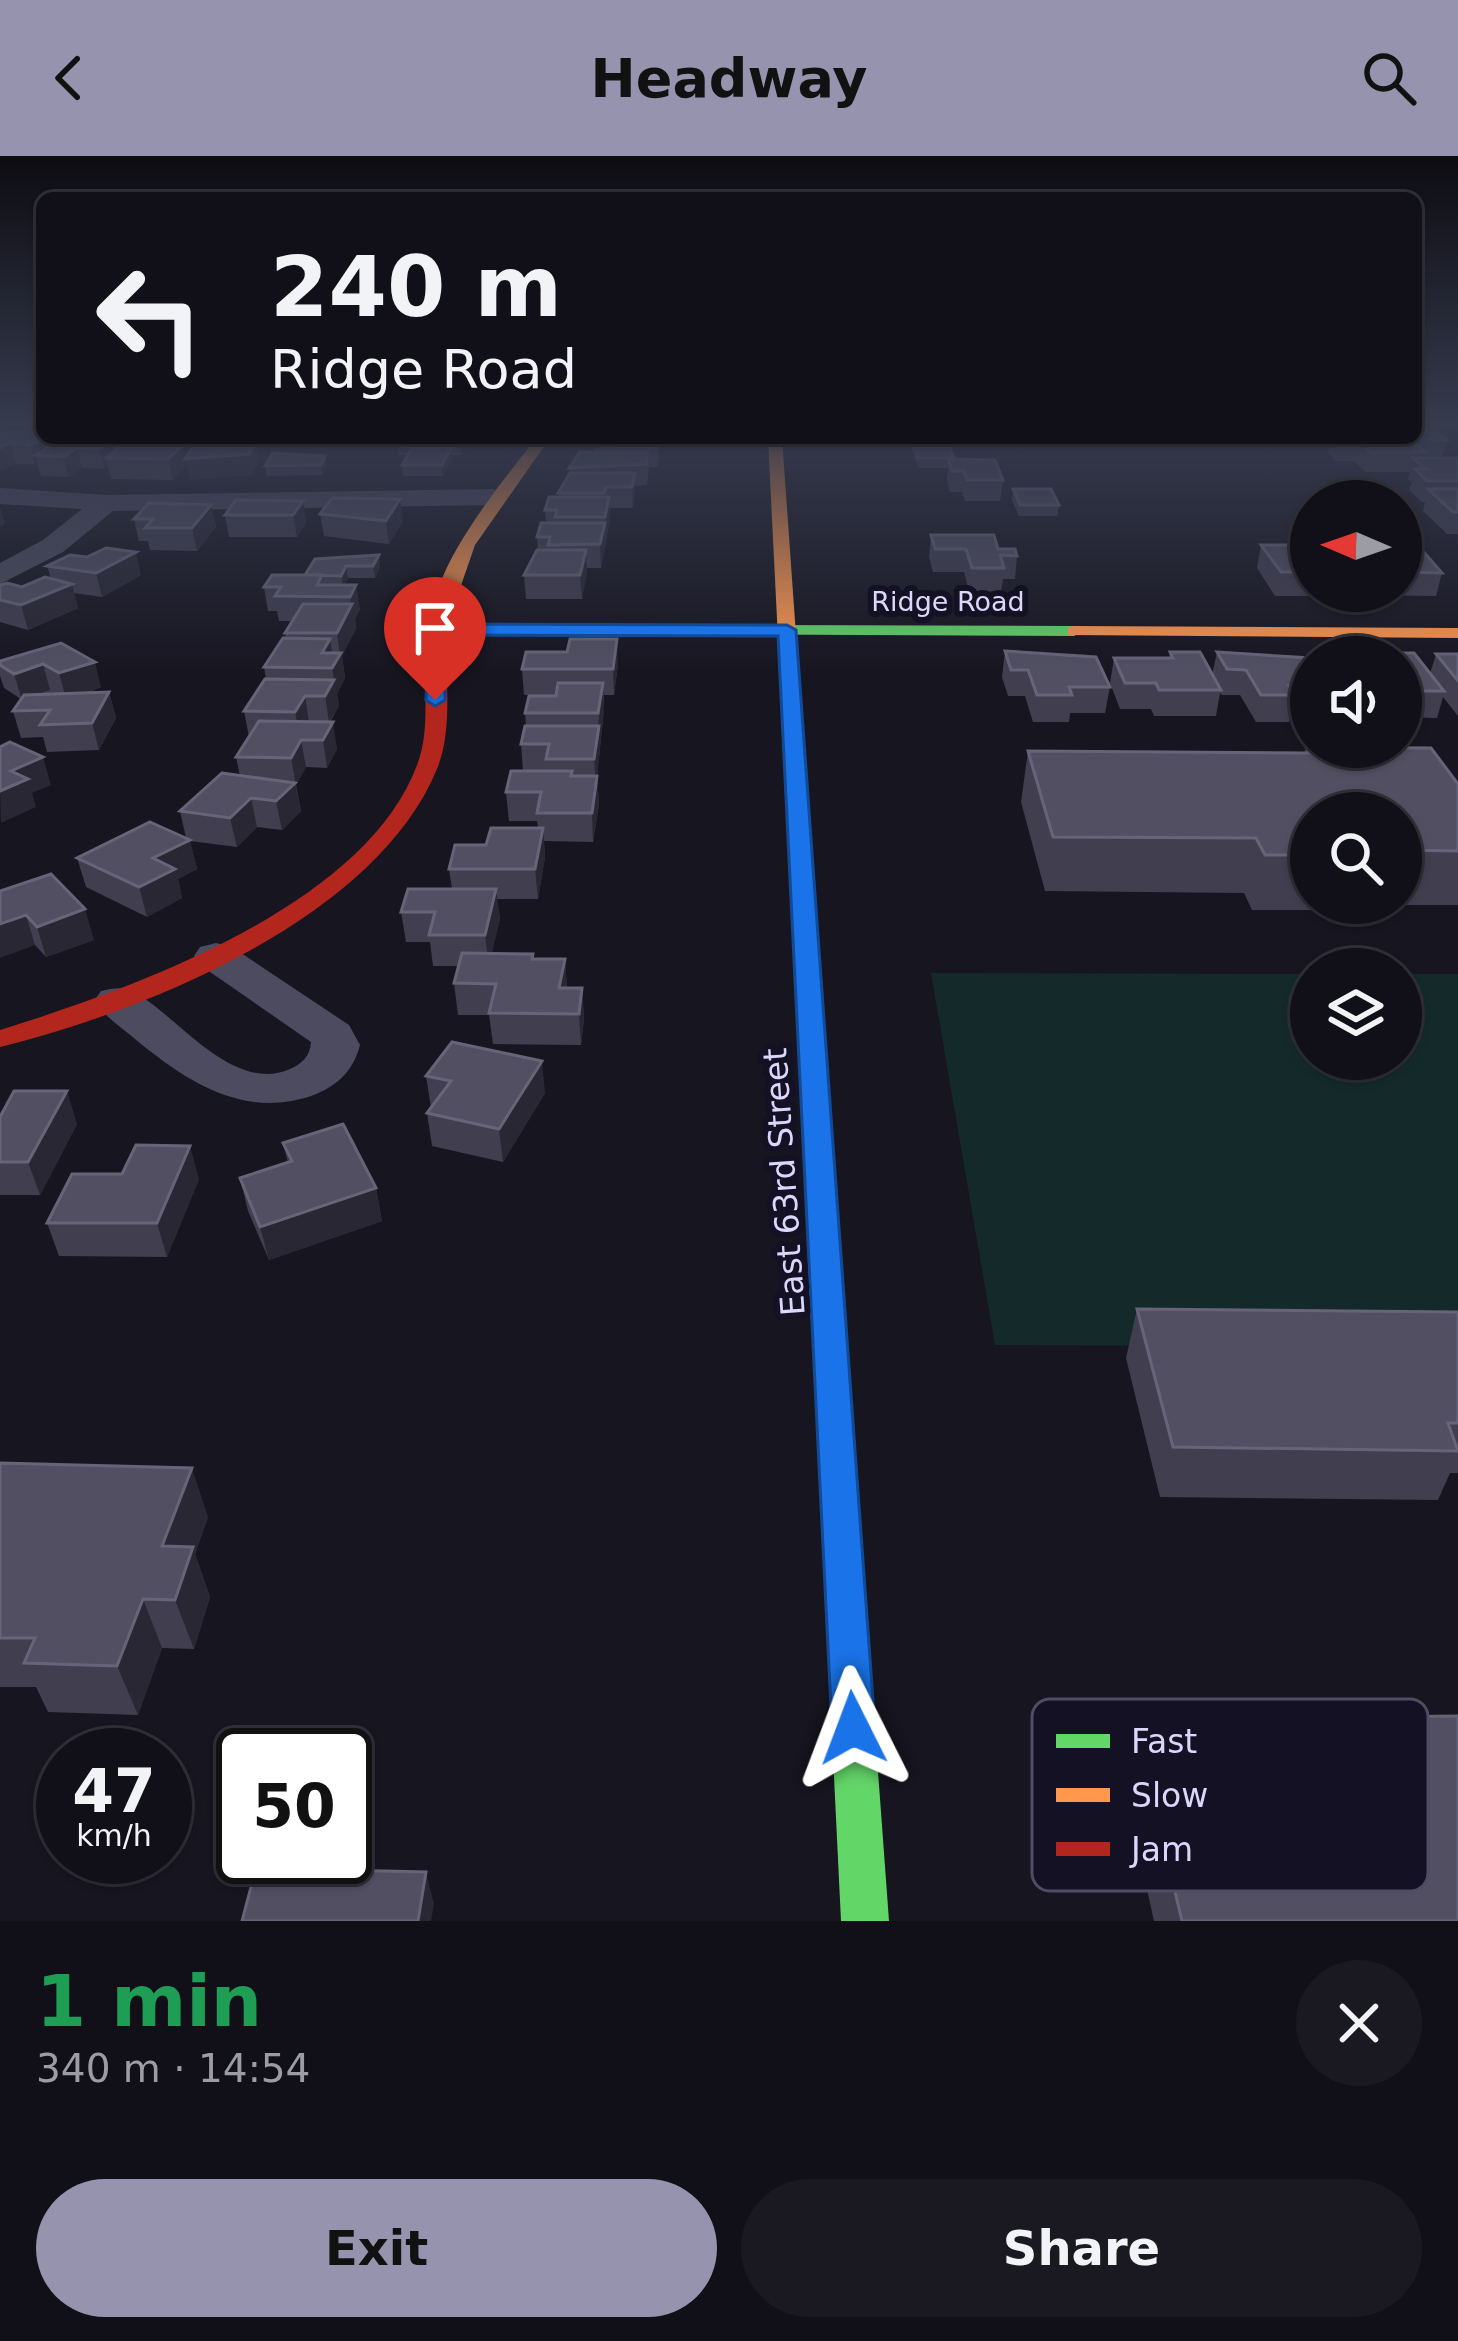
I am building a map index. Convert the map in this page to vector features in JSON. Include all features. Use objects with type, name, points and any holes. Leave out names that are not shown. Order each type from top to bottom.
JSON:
[{"type":"street","points":[[0,574],[53,546],[98,508]]},
{"type":"street","points":[[0,1039],[58,1024],[216,956],[361,860],[413,798],[432,753],[437,629],[487,508]]},
{"type":"street","name":"East 63rd Street","points":[[779,508],[865,1921]]},
{"type":"street","name":"Ridge Road","points":[[437,629],[1458,633]]},
{"type":"street","points":[[117,1000],[239,1087],[276,1090],[296,1086],[326,1068],[336,1045],[332,1035],[216,956]]},
{"type":"green space","points":[[931,973],[1290,974],[1290,1080],[1422,1080],[1422,974],[1458,974],[1458,1347],[995,1345]]},
{"type":"building","points":[[144,508],[208,508],[192,528],[145,528],[153,519],[134,519]]},
{"type":"building","points":[[230,508],[298,508],[293,515],[225,515]]},
{"type":"building","points":[[324,508],[394,508],[386,521],[320,514]]},
{"type":"building","points":[[607,508],[605,517],[555,517],[557,510],[545,510]]},
{"type":"building","points":[[541,523],[605,523],[600,544],[548,545],[550,537],[537,537]]},
{"type":"building","points":[[931,535],[994,535],[998,549],[1015,549],[1017,556],[1000,555],[1004,568],[972,568],[966,549],[935,549]]},
{"type":"building","points":[[1261,545],[1290,545],[1290,572],[1281,572]]},
{"type":"building","points":[[106,548],[136,552],[96,573],[47,566],[70,555],[87,557]]},
{"type":"building","points":[[537,550],[586,550],[580,575],[524,575]]},
{"type":"building","points":[[1422,550],[1442,573],[1422,573]]},
{"type":"building","points":[[379,555],[373,566],[346,566],[341,576],[305,575],[315,559]]},
{"type":"building","points":[[272,575],[322,575],[317,585],[356,585],[350,597],[275,596],[281,587],[264,587]]},
{"type":"building","points":[[45,577],[72,584],[21,605],[0,600],[0,585],[22,587]]},
{"type":"building","points":[[303,604],[352,604],[337,633],[285,633]]},
{"type":"building","points":[[283,638],[330,639],[322,653],[341,653],[332,668],[264,667]]},
{"type":"building","points":[[570,639],[617,639],[613,669],[522,669],[526,652],[567,652]]},
{"type":"building","points":[[61,643],[95,662],[59,673],[43,664],[14,674],[0,665],[0,661]]},
{"type":"building","points":[[1005,651],[1096,657],[1110,687],[1069,687],[1072,695],[1037,695],[1028,670],[1011,670]]},
{"type":"building","points":[[1170,652],[1200,652],[1221,690],[1159,690],[1156,683],[1125,683],[1114,658],[1173,658]]},
{"type":"building","points":[[1217,652],[1290,657],[1290,695],[1261,695],[1246,670],[1227,669]]},
{"type":"building","points":[[1436,654],[1458,654],[1458,681]]},
{"type":"building","points":[[1422,663],[1444,691],[1422,691]]},
{"type":"building","points":[[265,679],[334,680],[325,696],[305,696],[295,712],[244,711]]},
{"type":"building","points":[[558,683],[603,683],[598,713],[525,713],[529,696],[556,696]]},
{"type":"building","points":[[109,692],[92,723],[40,725],[50,710],[13,711],[24,695]]},
{"type":"building","points":[[259,721],[333,722],[323,740],[301,740],[291,758],[236,757]]},
{"type":"building","points":[[525,726],[599,726],[594,759],[546,759],[549,744],[521,744]]},
{"type":"building","points":[[10,742],[43,757],[11,771],[28,779],[0,791],[0,747]]},
{"type":"building","points":[[1422,748],[1431,748],[1458,784],[1458,851],[1422,850],[1422,792],[1290,792],[1290,855],[1265,855],[1256,838],[1053,837],[1028,751],[1290,753],[1290,768],[1422,768]]},
{"type":"building","points":[[511,771],[597,776],[592,813],[537,813],[541,792],[506,792]]},
{"type":"building","points":[[222,773],[295,783],[276,801],[251,798],[230,818],[180,811]]},
{"type":"building","points":[[150,822],[190,840],[153,858],[175,869],[139,887],[77,858]]},
{"type":"building","points":[[491,828],[543,828],[535,869],[449,869],[455,845],[486,845]]},
{"type":"building","points":[[51,874],[85,909],[37,927],[26,915],[0,924],[0,891]]},
{"type":"building","points":[[408,889],[496,889],[485,935],[429,935],[435,912],[401,912]]},
{"type":"building","points":[[462,953],[565,959],[559,988],[582,988],[579,1014],[489,1013],[496,984],[454,983]]},
{"type":"building","points":[[452,1042],[542,1061],[499,1129],[427,1113],[451,1081],[426,1076]]},
{"type":"building","points":[[14,1091],[67,1091],[28,1162],[0,1162],[0,1117]]},
{"type":"building","points":[[343,1124],[376,1188],[260,1227],[240,1178],[292,1161],[283,1143]]},
{"type":"building","points":[[136,1145],[190,1146],[157,1223],[47,1223],[72,1174],[122,1174]]},
{"type":"building","points":[[1137,1309],[1458,1312],[1458,1423],[1448,1423],[1458,1451],[1173,1447]]},
{"type":"building","points":[[0,1463],[192,1468],[162,1546],[193,1547],[175,1600],[143,1599],[117,1666],[24,1663],[35,1638],[0,1638]]},
{"type":"building","points":[[1428,1716],[1458,1716],[1458,1921],[1182,1921],[1175,1891],[1428,1891]]},
{"type":"building","points":[[372,1871],[426,1872],[418,1921],[242,1921],[252,1884],[372,1884]]},
{"type":"traffic: fast","points":[[437,629],[1074,631]]},
{"type":"traffic: fast","points":[[826,1282],[865,1921]]},
{"type":"traffic: slow","points":[[439,623],[456,568],[491,508]]},
{"type":"traffic: slow","points":[[779,508],[826,1282]]},
{"type":"traffic: slow","points":[[1074,631],[1458,633]]},
{"type":"traffic: jam","points":[[0,1039],[115,1000],[244,942],[305,905],[358,864],[400,818],[427,768],[434,733],[439,623]]},
{"type":"route","points":[[435,700],[437,629],[787,630],[853,1728]]}]
